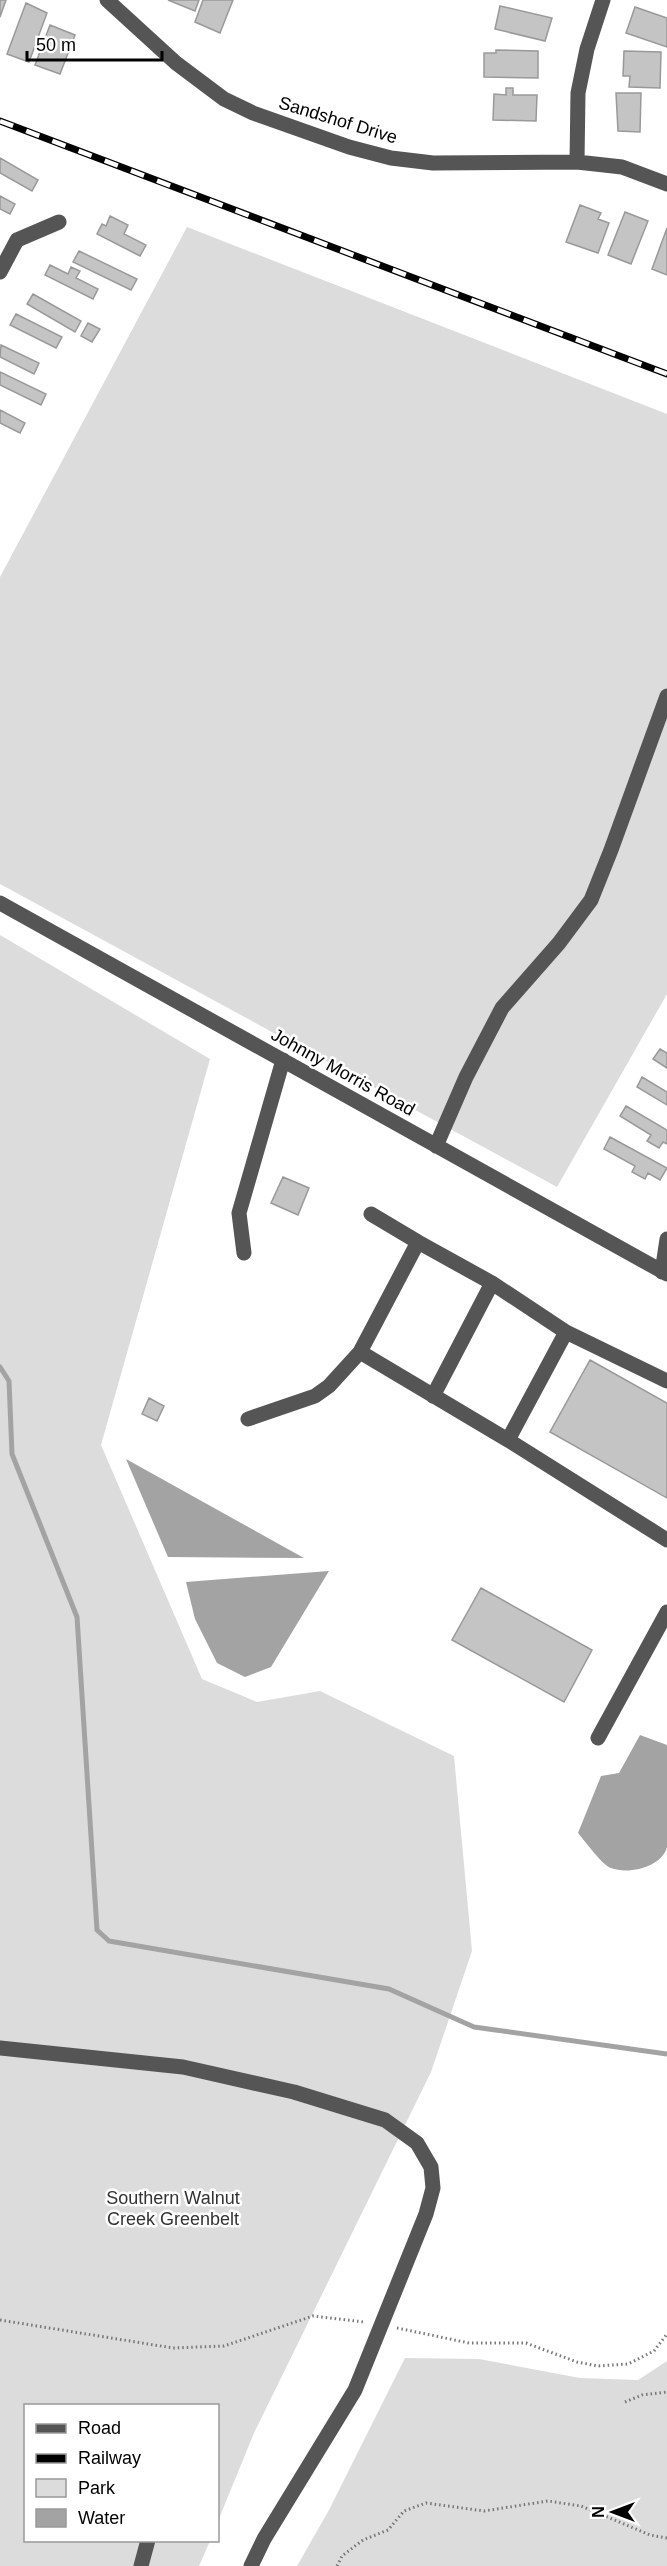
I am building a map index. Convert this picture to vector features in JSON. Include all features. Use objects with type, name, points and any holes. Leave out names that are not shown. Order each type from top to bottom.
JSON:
[{"type":"street","name":"Sandshof Drive","points":[[107,0],[176,63],[224,99],[253,113],[338,143],[392,158],[434,163],[577,162],[622,167],[667,184]]},
{"type":"street","points":[[577,162],[578,93],[587,49],[603,0]]},
{"type":"street","points":[[0,272],[17,240],[59,222]]},
{"type":"street","points":[[436,1146],[466,1077],[502,1008],[559,943],[591,900],[667,696]]},
{"type":"street","name":"Johnny Morris Road","points":[[0,903],[665,1273]]},
{"type":"street","points":[[244,1252],[239,1213],[283,1060]]},
{"type":"street","points":[[371,1214],[492,1283],[566,1332],[667,1381]]},
{"type":"street","points":[[665,1273],[667,1239]]},
{"type":"street","points":[[248,1419],[315,1396],[329,1386],[360,1353],[418,1242]]},
{"type":"street","points":[[433,1396],[492,1283]]},
{"type":"street","points":[[508,1440],[566,1332]]},
{"type":"street","points":[[360,1353],[508,1440],[667,1540]]},
{"type":"street","points":[[598,1738],[667,1612]]},
{"type":"street","points":[[0,2048],[183,2067],[283,2089],[386,2120],[417,2143],[431,2167],[433,2188],[426,2214],[355,2390],[264,2539],[251,2566]]},
{"type":"street","points":[[141,2566],[148,2542]]},
{"type":"path","points":[[0,2320],[172,2348],[224,2346],[313,2316],[381,2324],[435,2338],[469,2343],[526,2343],[577,2362],[598,2366],[628,2364],[654,2351],[667,2334]]},
{"type":"path","points":[[626,2402],[642,2395],[667,2392]]},
{"type":"path","points":[[337,2566],[342,2556],[363,2540],[388,2530],[404,2511],[426,2503],[484,2511],[548,2501],[581,2506],[650,2535],[667,2538]]},
{"type":"green space","points":[[187,227],[667,414],[667,994],[557,1187],[0,884],[0,577]]},
{"type":"green space","name":"Southern Walnut Creek Greenbelt","points":[[0,935],[210,1059],[101,1445],[202,1679],[257,1702],[320,1691],[454,1756],[472,1951],[431,2072],[254,2433],[219,2519],[219,2404],[24,2404],[24,2542],[210,2542],[199,2566],[0,2566]]},
{"type":"green space","points":[[405,2358],[479,2359],[580,2378],[638,2380],[667,2361],[667,2566],[297,2566],[329,2510]]},
{"type":"water","points":[[126,1459],[304,1558],[168,1557]]},
{"type":"water","points":[[329,1571],[271,1667],[245,1677],[217,1663],[195,1619],[186,1582]]},
{"type":"water","points":[[640,1735],[667,1745],[667,1847],[659,1860],[644,1868],[618,1870],[607,1866],[578,1833],[601,1776],[619,1773]]},
{"type":"building","points":[[0,0],[6,0],[0,17]]},
{"type":"building","points":[[168,0],[199,0],[195,11]]},
{"type":"building","points":[[203,0],[233,0],[220,33],[195,22]]},
{"type":"building","points":[[26,3],[47,13],[29,62],[7,54]]},
{"type":"building","points":[[500,6],[552,18],[545,41],[495,29]]},
{"type":"building","points":[[635,7],[667,18],[667,47],[626,33]]},
{"type":"building","points":[[50,25],[75,35],[60,74],[35,65]]},
{"type":"building","points":[[496,50],[538,51],[538,78],[484,77],[484,53],[496,53]]},
{"type":"building","points":[[624,51],[661,52],[660,88],[629,87],[630,76],[623,76]]},
{"type":"building","points":[[506,88],[513,88],[513,95],[537,95],[536,121],[493,120],[494,94],[506,95]]},
{"type":"building","points":[[616,93],[641,93],[640,132],[618,131]]},
{"type":"building","points":[[0,158],[38,180],[32,191],[0,173]]},
{"type":"building","points":[[0,196],[15,204],[10,214],[0,209]]},
{"type":"building","points":[[580,205],[601,213],[598,219],[609,223],[598,253],[566,242]]},
{"type":"building","points":[[625,212],[648,221],[631,264],[608,255]]},
{"type":"building","points":[[110,216],[128,225],[124,234],[146,245],[140,256],[97,234],[102,224],[106,226]]},
{"type":"building","points":[[667,228],[667,275],[652,269]]},
{"type":"building","points":[[79,251],[137,279],[131,290],[73,262]]},
{"type":"building","points":[[50,265],[68,274],[71,267],[80,271],[76,278],[98,289],[93,299],[45,275]]},
{"type":"building","points":[[33,294],[81,321],[75,332],[27,304]]},
{"type":"building","points":[[16,314],[62,337],[56,348],[10,325]]},
{"type":"building","points":[[88,323],[100,329],[92,342],[81,336]]},
{"type":"building","points":[[1,345],[39,363],[34,374],[0,357]]},
{"type":"building","points":[[0,372],[46,394],[41,405],[0,385]]},
{"type":"building","points":[[0,410],[25,423],[20,433],[0,423]]},
{"type":"building","points":[[660,1049],[667,1053],[667,1068],[653,1059]]},
{"type":"building","points":[[642,1077],[667,1092],[667,1105],[637,1087]]},
{"type":"building","points":[[626,1106],[667,1130],[667,1144],[663,1142],[659,1148],[647,1141],[651,1135],[620,1116]]},
{"type":"building","points":[[610,1137],[667,1168],[660,1180],[648,1173],[645,1179],[632,1172],[635,1166],[604,1149]]},
{"type":"building","points":[[283,1177],[309,1188],[298,1215],[271,1203]]},
{"type":"building","points":[[590,1360],[667,1403],[667,1498],[550,1432]]},
{"type":"building","points":[[149,1398],[164,1406],[157,1421],[142,1414]]},
{"type":"building","points":[[481,1588],[592,1650],[564,1702],[452,1640]]},
{"type":"waterway","points":[[0,1367],[9,1381],[12,1454],[77,1617],[97,1930],[109,1941],[389,1989],[474,2027],[667,2054]]},
{"type":"railway","points":[[0,121],[667,374]]}]
